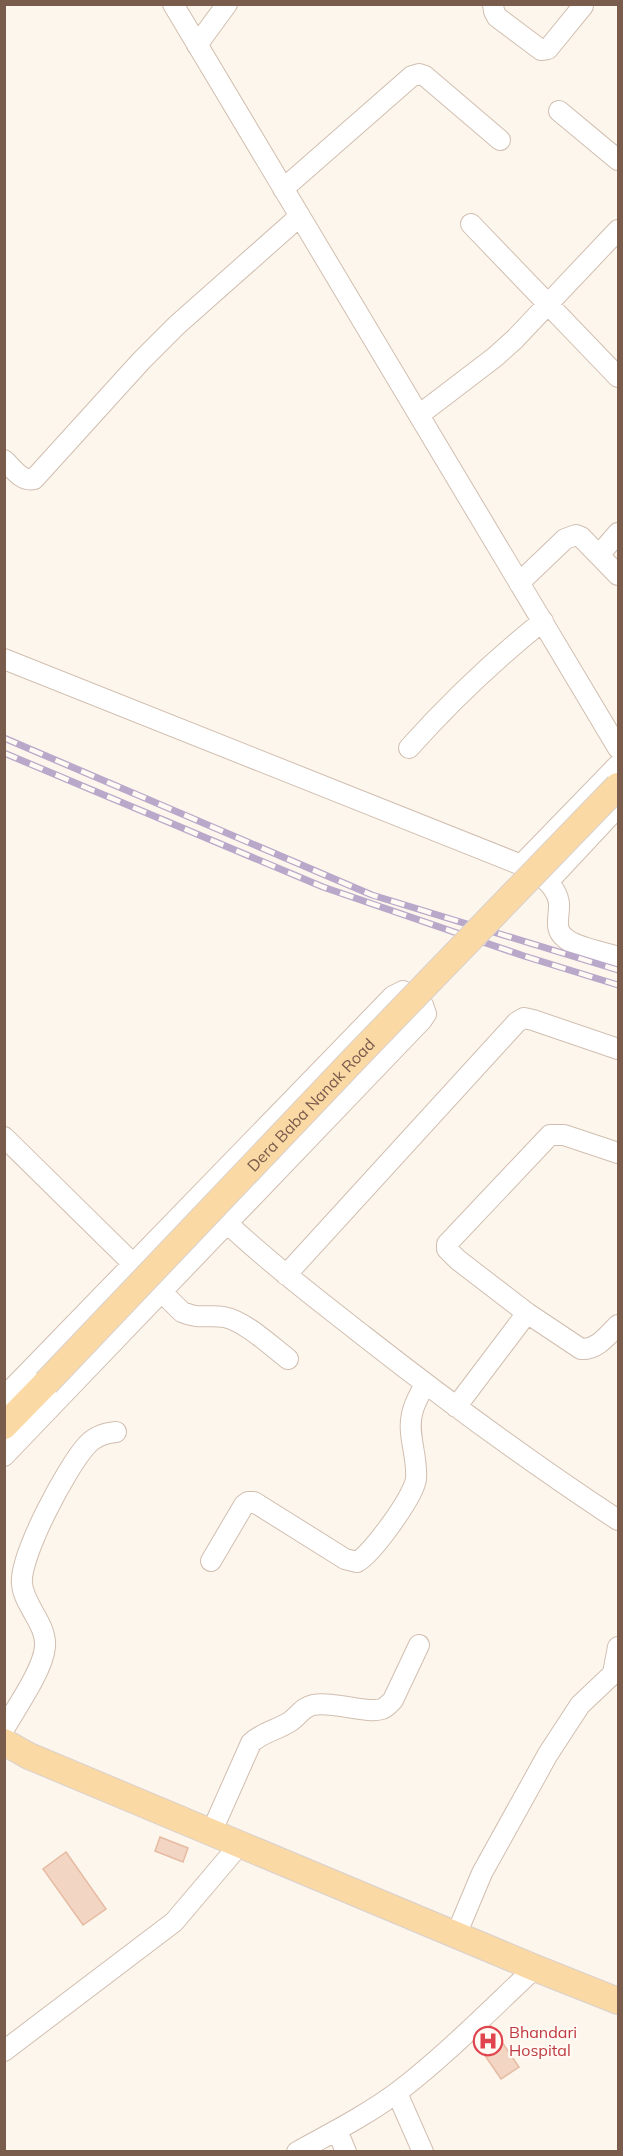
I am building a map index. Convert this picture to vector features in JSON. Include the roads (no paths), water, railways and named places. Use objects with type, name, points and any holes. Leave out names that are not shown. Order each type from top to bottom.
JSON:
[{"type":"main road","name":"Dera Baba Nanak Road","points":[[4,1426],[618,786]]},
{"type":"main road","points":[[4,1742],[17,1756],[211,1833],[618,2001]]},
{"type":"street","points":[[173,4],[618,748]]},
{"type":"street","points":[[197,45],[227,4]]},
{"type":"street","points":[[493,4],[497,17],[542,50],[548,49],[583,6]]},
{"type":"street","points":[[284,189],[412,76],[419,74],[425,76],[500,140]]},
{"type":"street","points":[[559,111],[618,160]]},
{"type":"street","points":[[4,460],[23,478],[34,479],[170,332],[300,216]]},
{"type":"street","points":[[471,224],[618,377]]},
{"type":"street","points":[[419,415],[495,357],[550,304],[618,232]]},
{"type":"street","points":[[599,555],[618,533]]},
{"type":"street","points":[[519,583],[571,536],[576,535],[581,537],[618,575]]},
{"type":"street","points":[[409,748],[464,688],[543,621]]},
{"type":"street","points":[[4,659],[534,870],[548,882],[556,893],[559,903],[558,928],[564,937],[572,943],[618,957]]},
{"type":"street","points":[[521,865],[618,765]]},
{"type":"street","points":[[548,882],[618,807]]},
{"type":"street","points":[[4,1397],[393,996],[403,991],[423,1005],[426,1014],[422,1020],[4,1456]]},
{"type":"street","points":[[286,1275],[517,1022],[524,1018],[533,1020],[618,1048]]},
{"type":"street","points":[[618,1153],[564,1135],[550,1135],[447,1244],[447,1249],[458,1260],[527,1313],[581,1349],[596,1346],[618,1325]]},
{"type":"street","points":[[4,1137],[182,1312],[195,1317],[223,1317],[236,1321],[288,1359]]},
{"type":"street","points":[[228,1224],[262,1256],[425,1384],[618,1520]]},
{"type":"street","points":[[456,1407],[527,1313]]},
{"type":"street","points":[[211,1561],[248,1502],[254,1502],[345,1559],[357,1562],[369,1553],[410,1495],[416,1480],[411,1415],[425,1384]]},
{"type":"street","points":[[4,1729],[37,1670],[45,1647],[43,1632],[24,1595],[21,1581],[30,1548],[66,1473],[95,1438],[116,1432]]},
{"type":"street","points":[[211,1833],[251,1743],[257,1737],[292,1721],[311,1706],[334,1705],[379,1710],[386,1707],[393,1700],[419,1645]]},
{"type":"street","points":[[456,1935],[482,1873],[548,1755],[580,1705],[616,1671],[618,1647]]},
{"type":"street","points":[[4,2051],[174,1923],[235,1850]]},
{"type":"street","points":[[297,2151],[337,2130],[397,2093],[423,2072],[535,1968]]},
{"type":"street","points":[[397,2093],[423,2151]]},
{"type":"street","points":[[337,2130],[346,2151]]},
{"type":"railway","points":[[4,738],[372,895],[618,970]]},
{"type":"railway","points":[[4,753],[323,887],[524,956],[618,985]]},
{"type":"place","name":"Bhandari Hospital","points":[[488,2041]]}]
